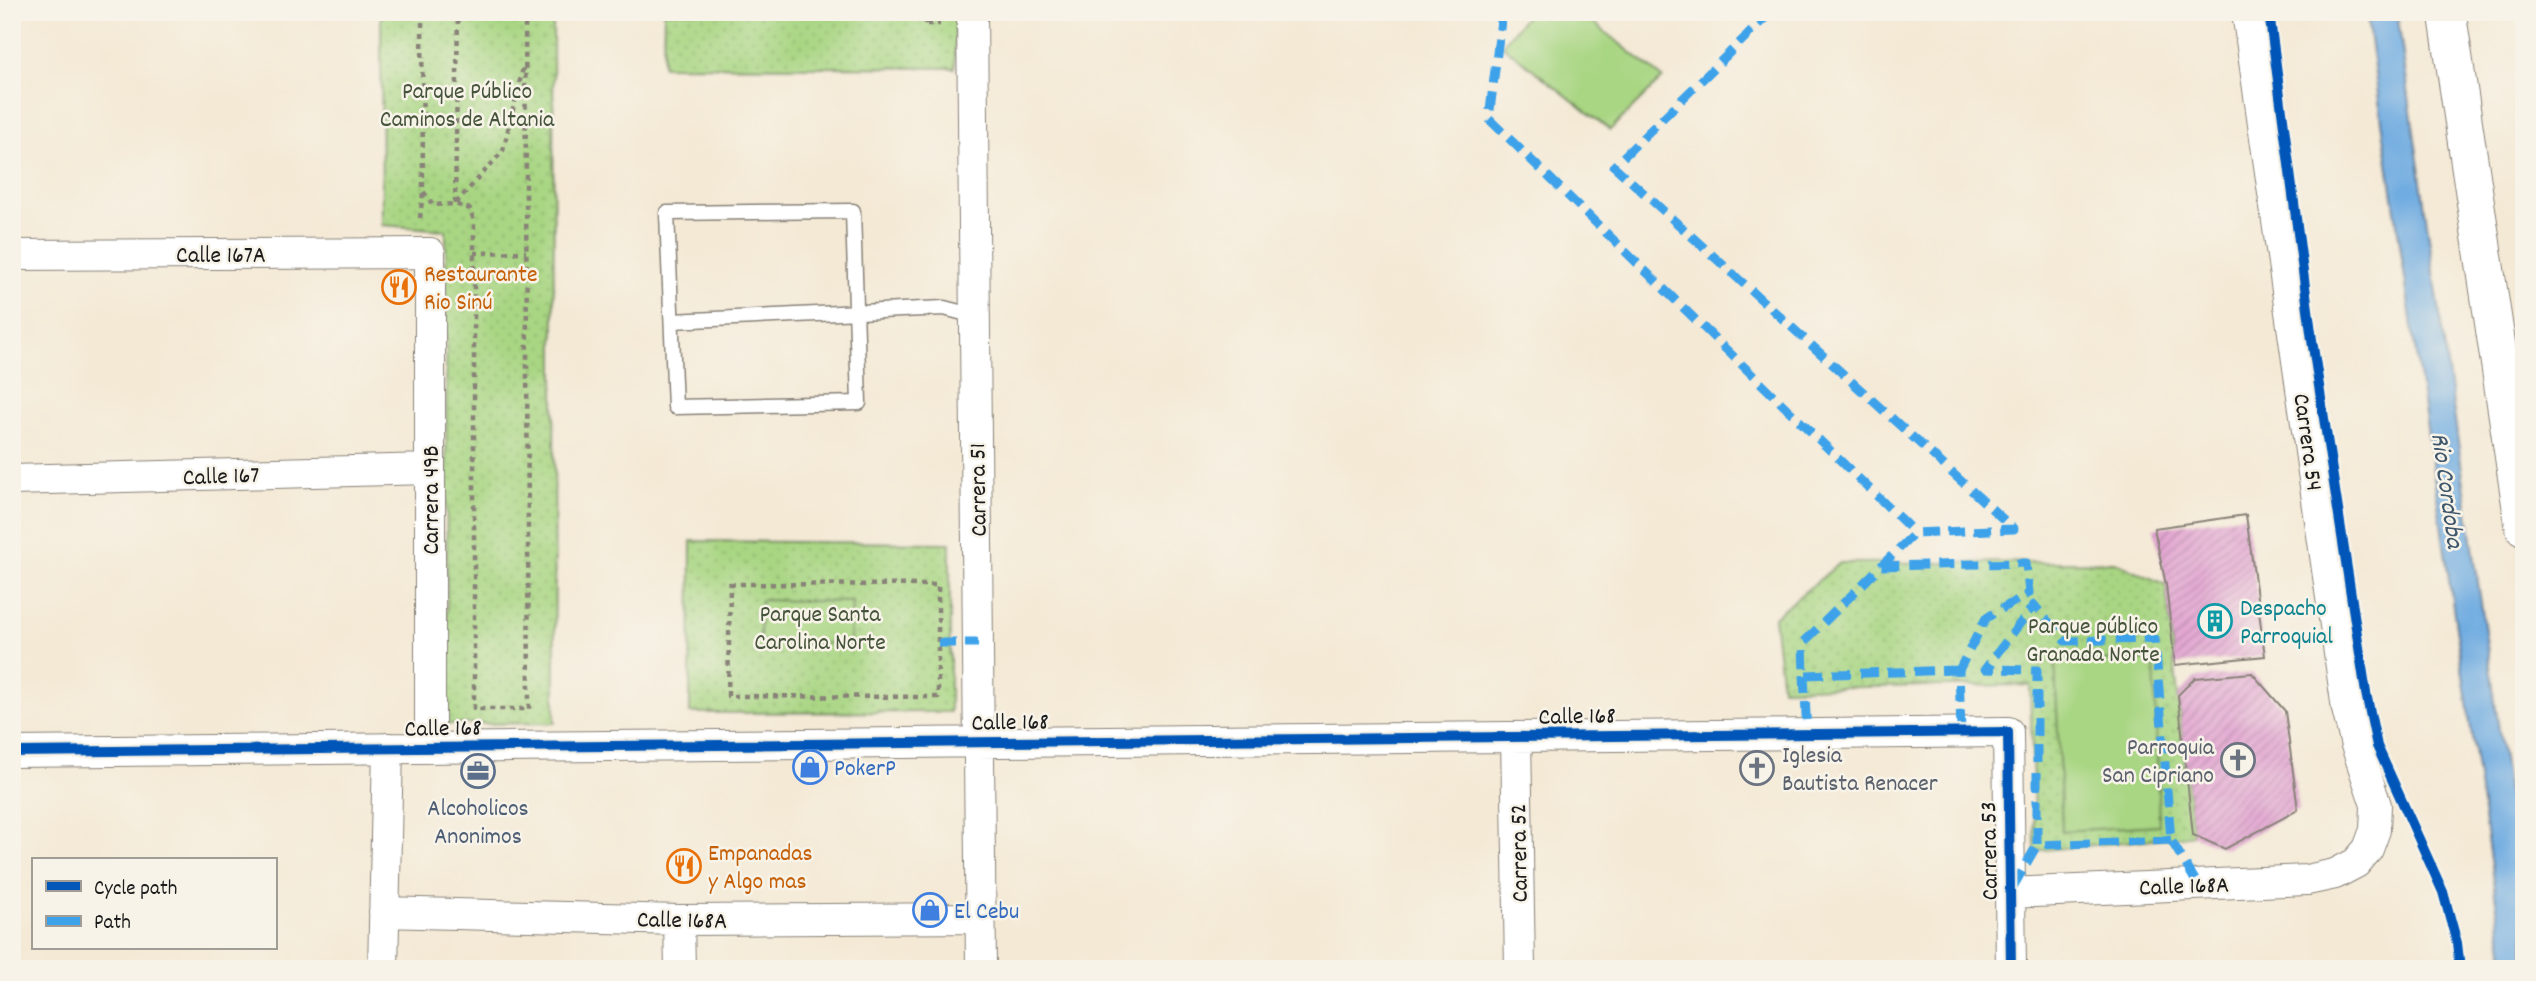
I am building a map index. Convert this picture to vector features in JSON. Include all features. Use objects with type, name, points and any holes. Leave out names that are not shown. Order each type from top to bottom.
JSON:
[{"type":"street","name":"Carrera 51","points":[[972,12],[981,969]]},
{"type":"street","name":"Carrera 54","points":[[2247,12],[2347,709],[2376,805],[2375,830],[2368,849],[2356,863]]},
{"type":"street","points":[[2447,12],[2524,527]]},
{"type":"street","name":"Calle 167A","points":[[12,255],[430,253]]},
{"type":"street","name":"Carrera 49B","points":[[430,253],[430,748]]},
{"type":"street","name":"Calle 167","points":[[12,480],[430,469]]},
{"type":"street","name":"Calle 168","points":[[12,752],[2008,732]]},
{"type":"street","name":"Carrera 53","points":[[2008,732],[2011,969]]},
{"type":"street","name":"Carrera 52","points":[[1516,737],[1520,969]]},
{"type":"street","points":[[383,969],[388,748]]},
{"type":"street","name":"Calle 168A","points":[[2010,892],[2307,880],[2335,874],[2356,863]]},
{"type":"street","name":"Calle 168A","points":[[384,912],[679,920],[980,918]]},
{"type":"street","points":[[679,920],[680,969]]},
{"type":"lane","points":[[853,211],[859,403],[675,407],[671,321],[667,213],[853,211]]},
{"type":"lane","points":[[671,321],[944,308],[975,316]]},
{"type":"path","points":[[458,12],[455,204],[503,151],[525,60]]},
{"type":"path","points":[[525,12],[529,709]]},
{"type":"path","points":[[773,12],[775,17],[837,19],[843,12]]},
{"type":"path","points":[[917,12],[927,24],[927,12]]},
{"type":"path","points":[[474,253],[526,252]]},
{"type":"path","points":[[730,584],[938,585],[938,697],[728,696],[730,584]]},
{"type":"green space","name":"Parque Público Caminos de Altania","points":[[381,12],[553,12],[555,723],[447,724],[446,230],[382,225]]},
{"type":"green space","points":[[664,12],[955,12],[955,68],[663,66]]},
{"type":"green space","points":[[1529,12],[1580,12],[1663,78],[1610,130],[1502,45]]},
{"type":"green space","name":"Parque Santa Carolina Norte","points":[[691,541],[950,543],[950,712],[690,713]]},
{"type":"green space","name":"Parque público Granada Norte","points":[[2115,562],[2166,585],[2193,835],[2035,851],[2030,685],[1782,688],[1774,617],[1840,563]]},
{"type":"green space","points":[[761,600],[852,602],[850,644],[760,641]]},
{"type":"green space","points":[[2154,660],[2159,825],[2062,831],[2055,661]]},
{"type":"water","name":"Rio Cordoba","points":[[2366,12],[2397,12],[2524,906],[2524,969],[2506,969]]},
{"type":"building","name":"Despacho Parroquial","points":[[2246,515],[2265,656],[2175,665],[2166,585],[2154,528]]},
{"type":"building","name":"Parroquia San Cipriano","points":[[2252,673],[2285,711],[2298,810],[2225,849],[2193,835],[2178,695],[2195,678]]},
{"type":"marked path","points":[[1502,12],[1489,119],[1915,533]]},
{"type":"marked path","points":[[1771,12],[1614,166],[2014,529],[1915,533],[1881,566]]},
{"type":"marked path","points":[[1959,670],[1804,675],[1803,643],[1881,566],[2026,563],[2029,593],[1986,618],[1959,670],[1961,732]]},
{"type":"marked path","points":[[2171,840],[2037,845],[2037,670],[1985,669],[2034,605],[2065,641],[2155,639],[2171,840],[2198,885]]},
{"type":"marked path","points":[[938,643],[978,643]]},
{"type":"marked path","points":[[1804,675],[1807,734]]},
{"type":"marked path","points":[[2013,887],[2037,845]]},
{"type":"cycle path","points":[[2269,12],[2312,340],[2366,693],[2377,746],[2443,892],[2457,943],[2460,969]]},
{"type":"cycle path","points":[[12,752],[2008,732],[2011,969]]},
{"type":"place","name":"Restaurante Rio Sinú","points":[[399,287]]},
{"type":"place","name":"Despacho Parroquial","points":[[2215,621]]},
{"type":"place","name":"Parroquia San Cipriano","points":[[2238,760]]},
{"type":"place","name":"PokerP","points":[[810,767]]},
{"type":"place","name":"Iglesia Bautista Renacer","points":[[1757,768]]},
{"type":"place","name":"Alcoholicos Anonimos","points":[[478,771]]},
{"type":"place","name":"Empanadas y Algo mas","points":[[684,866]]},
{"type":"place","name":"El Cebu","points":[[930,910]]}]
